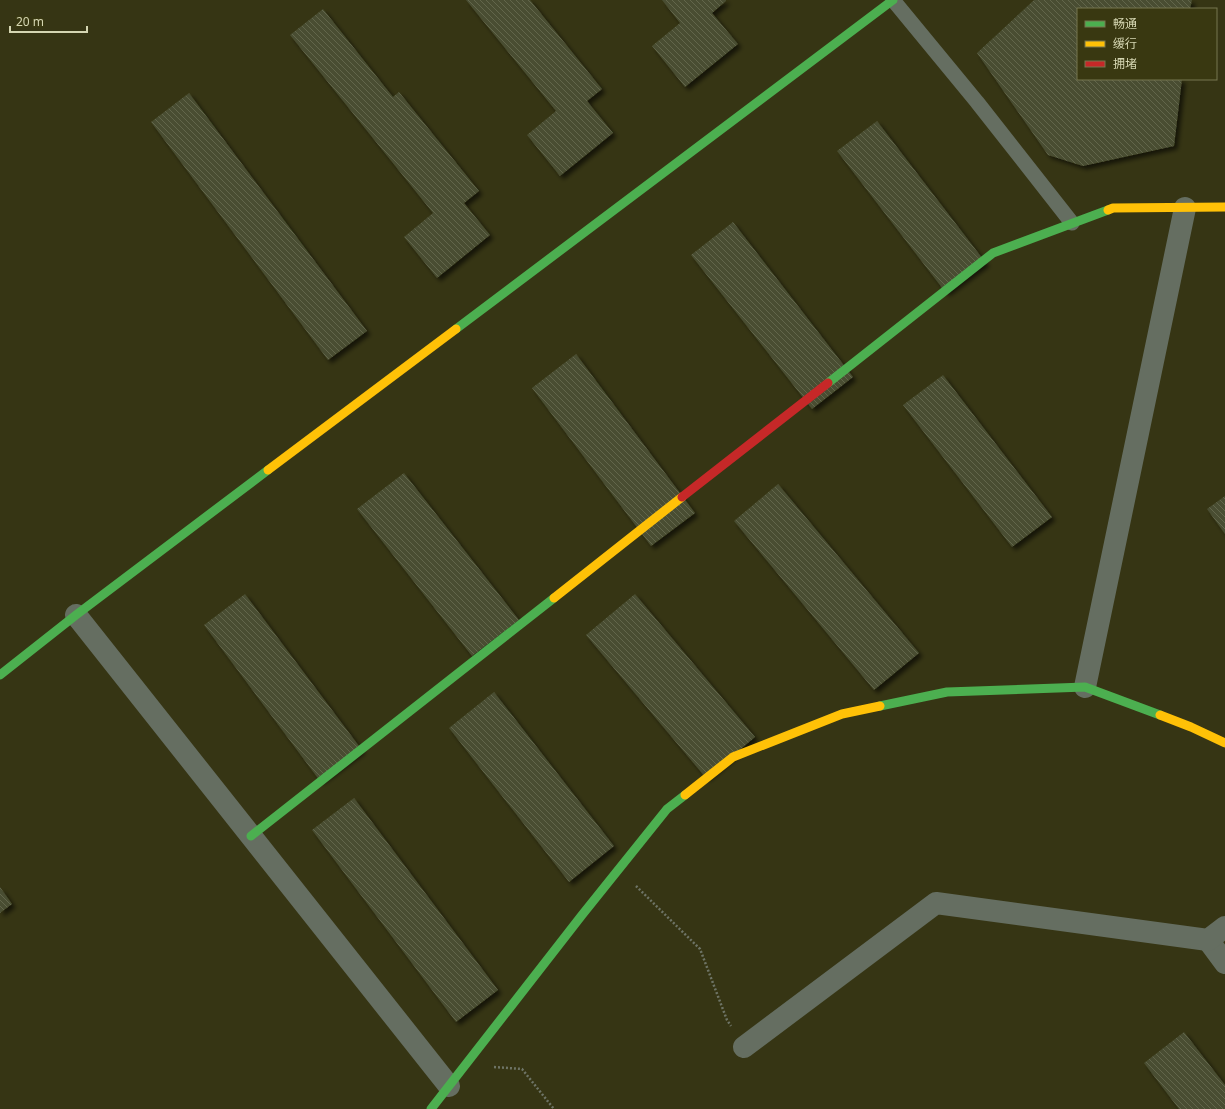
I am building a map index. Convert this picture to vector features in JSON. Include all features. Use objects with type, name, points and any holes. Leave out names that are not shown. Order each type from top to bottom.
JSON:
[{"type":"street","points":[[0,675],[76,615],[893,0]]},
{"type":"street","points":[[251,836],[993,253],[1113,208],[1225,207]]},
{"type":"street","points":[[1085,687],[1185,208]]},
{"type":"street","points":[[76,615],[449,1086]]},
{"type":"street","points":[[431,1109],[666,809],[733,757],[842,714],[947,692],[1085,687],[1190,727],[1225,743]]},
{"type":"street","points":[[744,1047],[936,903],[1208,940],[1225,927]]},
{"type":"street","points":[[1208,940],[1225,963]]},
{"type":"lane","points":[[893,0],[977,102],[1072,223]]},
{"type":"path","points":[[619,868],[700,949],[727,1020],[744,1047]]},
{"type":"path","points":[[465,1065],[522,1069],[554,1109]]},
{"type":"building","points":[[466,0],[530,0],[602,89],[587,101],[613,133],[560,176],[527,135],[556,111]]},
{"type":"building","points":[[662,0],[726,0],[712,13],[738,44],[685,87],[652,46],[680,23]]},
{"type":"building","points":[[1034,0],[1192,0],[1190,8],[1077,8],[1077,80],[1182,80],[1174,146],[1083,166],[1048,155],[977,53]]},
{"type":"building","points":[[323,9],[393,97],[399,92],[479,191],[464,203],[490,235],[437,278],[404,237],[433,213],[290,35]]},
{"type":"building","points":[[189,93],[367,331],[328,360],[151,122]]},
{"type":"building","points":[[877,121],[986,263],[946,293],[837,151]]},
{"type":"building","points":[[733,222],[853,377],[812,409],[691,255]]},
{"type":"building","points":[[576,354],[695,513],[651,546],[532,388]]},
{"type":"building","points":[[943,375],[1052,517],[1012,547],[903,405]]},
{"type":"building","points":[[404,473],[519,620],[472,656],[357,509]]},
{"type":"building","points":[[778,484],[919,653],[874,690],[734,521]]},
{"type":"building","points":[[1225,496],[1225,534],[1207,509]]},
{"type":"building","points":[[245,594],[362,750],[320,781],[204,625]]},
{"type":"building","points":[[635,594],[755,737],[706,778],[586,635]]},
{"type":"building","points":[[494,692],[614,846],[569,882],[449,728]]},
{"type":"building","points":[[354,798],[498,990],[456,1022],[312,830]]},
{"type":"building","points":[[0,887],[12,904],[0,913]]},
{"type":"building","points":[[1184,1032],[1225,1085],[1225,1109],[1179,1109],[1144,1063]]},
{"type":"traffic: fast","points":[[456,329],[893,0]]},
{"type":"traffic: fast","points":[[828,383],[993,253],[1108,210]]},
{"type":"traffic: fast","points":[[0,675],[76,615],[268,470]]},
{"type":"traffic: fast","points":[[251,836],[554,598]]},
{"type":"traffic: fast","points":[[880,706],[947,692],[1085,687],[1160,715]]},
{"type":"traffic: fast","points":[[431,1109],[582,915],[667,809],[685,795]]},
{"type":"traffic: slow","points":[[1108,210],[1113,208],[1225,207]]},
{"type":"traffic: slow","points":[[268,470],[456,329]]},
{"type":"traffic: slow","points":[[554,598],[682,497]]},
{"type":"traffic: slow","points":[[685,795],[733,757],[842,714],[880,706]]},
{"type":"traffic: slow","points":[[1160,715],[1191,727],[1225,743]]},
{"type":"traffic: jam","points":[[682,497],[828,383]]}]
